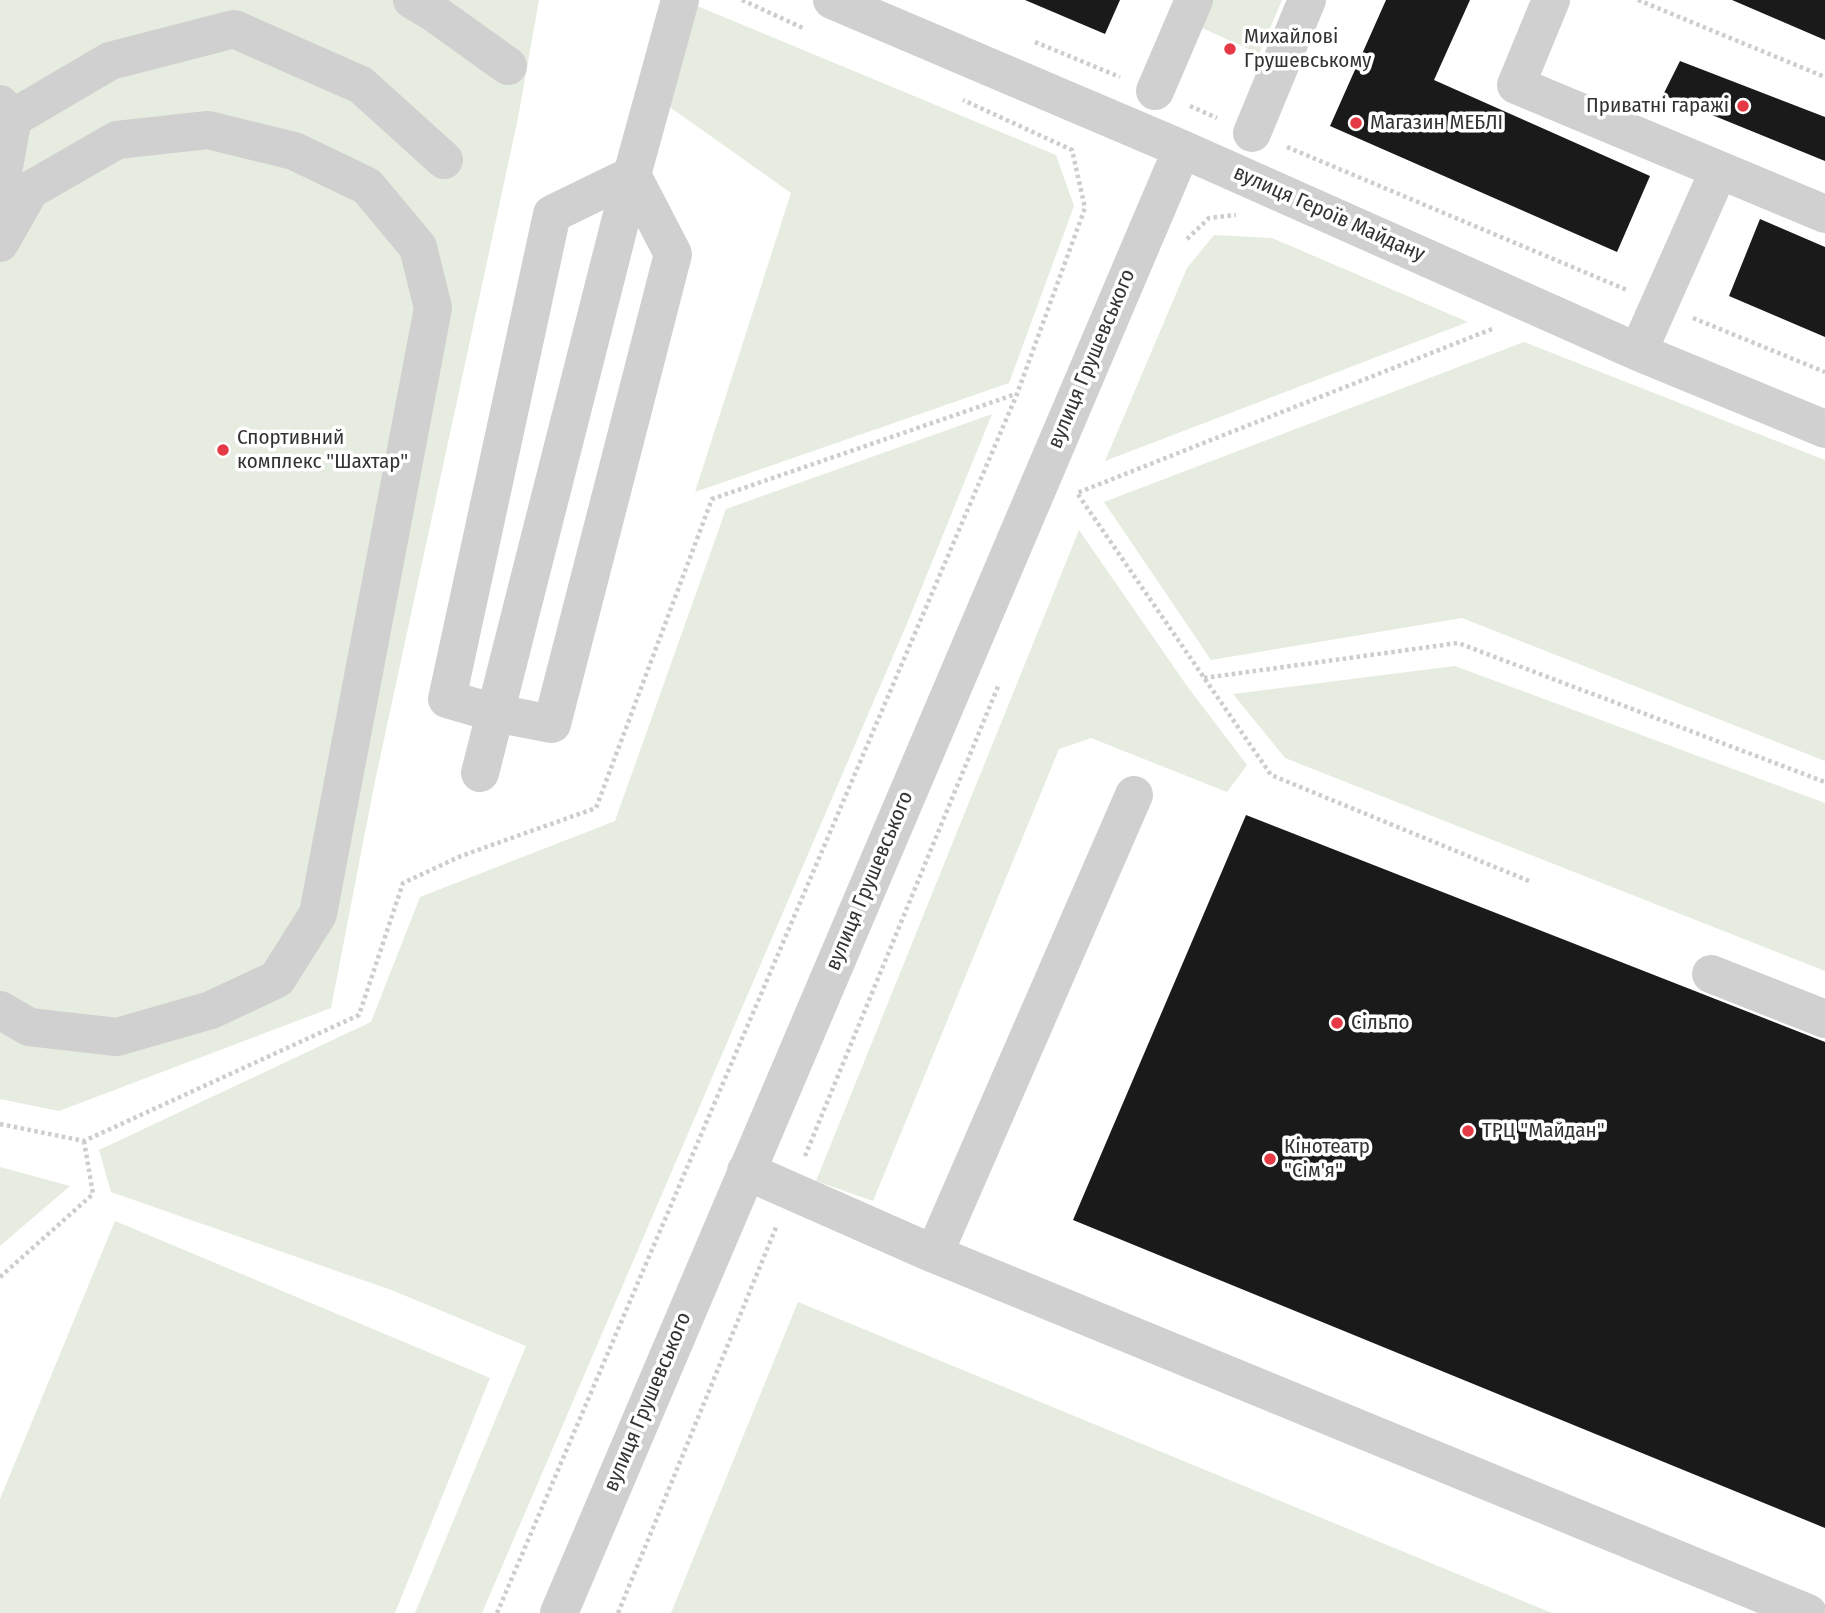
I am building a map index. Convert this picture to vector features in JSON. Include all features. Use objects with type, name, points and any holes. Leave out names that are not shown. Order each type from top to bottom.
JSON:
[{"type":"street","points":[[412,0],[508,66]]},
{"type":"street","points":[[480,773],[632,175],[680,0]]},
{"type":"street","name":"вулиця Героїв Майдану","points":[[832,0],[1182,149],[1638,352],[1825,429]]},
{"type":"street","points":[[1156,91],[1194,0]]},
{"type":"street","points":[[1252,133],[1307,0]]},
{"type":"street","points":[[1551,0],[1516,85],[1825,214]]},
{"type":"street","points":[[0,188],[7,111],[110,61],[234,29],[361,85],[444,160]]},
{"type":"street","points":[[0,243],[30,190],[117,140],[208,130],[294,151],[367,186],[418,247],[433,308],[318,914],[277,979],[211,1010],[117,1037],[29,1027],[0,1010]]},
{"type":"street","name":"вулиця Грушевського","points":[[559,1613],[1182,149]]},
{"type":"street","points":[[1638,352],[1719,170]]},
{"type":"street","points":[[632,175],[673,254],[552,724],[495,713],[447,699],[552,214],[632,175]]},
{"type":"street","points":[[934,1254],[1134,795]]},
{"type":"street","points":[[1711,974],[1825,1019]]},
{"type":"street","points":[[746,1171],[934,1254],[1808,1613]]},
{"type":"path","points":[[743,0],[806,29]]},
{"type":"path","points":[[1638,0],[1825,77]]},
{"type":"path","points":[[1033,41],[1825,372]]},
{"type":"path","points":[[497,1613],[1017,394],[1085,208],[1072,150],[958,98]]},
{"type":"path","points":[[1185,242],[1209,218],[1244,215]]},
{"type":"path","points":[[1077,493],[1493,328]]},
{"type":"path","points":[[0,1124],[84,1141],[359,1015],[403,883],[461,856],[597,808],[712,499],[1017,394]]},
{"type":"path","points":[[1072,506],[1082,481]]},
{"type":"path","points":[[1077,493],[1272,775],[1530,881]]},
{"type":"path","points":[[1204,678],[1458,643],[1825,782]]},
{"type":"path","points":[[618,1613],[1003,674]]},
{"type":"path","points":[[0,1277],[93,1194],[84,1141]]},
{"type":"shaded area","name":"Спортивний комплекс \"Шахтар\"","points":[[0,0],[539,0],[518,118],[375,781],[331,1008],[59,1111],[0,1099]]},
{"type":"shaded area","points":[[1213,0],[1282,0],[1259,54],[1202,28]]},
{"type":"shaded area","points":[[690,3],[1056,155],[1074,206],[1009,383],[695,492],[791,193],[664,103]]},
{"type":"shaded area","points":[[1214,235],[1272,238],[1468,322],[1105,461],[1187,268]]},
{"type":"shaded area","points":[[1524,342],[1825,460],[1825,761],[1462,618],[1211,660],[1104,502]]},
{"type":"shaded area","points":[[992,414],[906,626],[482,1613],[415,1613],[526,1346],[394,1291],[111,1192],[99,1150],[371,1022],[420,897],[615,821],[726,509]]},
{"type":"shaded area","points":[[1079,530],[1187,686],[1247,765],[1227,792],[1091,738],[1059,749],[873,1201],[816,1181]]},
{"type":"shaded area","points":[[1455,666],[1825,803],[1825,971],[1285,758],[1233,694]]},
{"type":"shaded area","points":[[0,1167],[70,1186],[0,1246]]},
{"type":"shaded area","points":[[115,1221],[490,1378],[395,1613],[0,1613],[0,1499]]},
{"type":"shaded area","points":[[798,1302],[1552,1613],[671,1613]]},
{"type":"building","points":[[1025,0],[1120,0],[1105,34]]},
{"type":"building","points":[[1386,0],[1470,0],[1434,80],[1650,176],[1617,252],[1330,126]]},
{"type":"building","points":[[1732,0],[1825,0],[1825,40]]},
{"type":"building","name":"Приватні гаражі","points":[[1680,61],[1825,117],[1825,161],[1663,95]]},
{"type":"building","points":[[1760,219],[1825,247],[1825,337],[1729,296]]},
{"type":"building","name":"ТРЦ \"Майдан\"","points":[[1246,815],[1825,1042],[1825,1528],[1073,1220]]},
{"type":"place","name":"Михайлові Грушевському","points":[[1230,49]]},
{"type":"place","name":"Приватні гаражі","points":[[1743,106]]},
{"type":"place","name":"Магазин МЕБЛІ","points":[[1356,123]]},
{"type":"place","name":"Спортивний комплекс \"Шахтар\"","points":[[223,450]]},
{"type":"place","name":"Сільпо","points":[[1337,1023]]},
{"type":"place","name":"ТРЦ \"Майдан\"","points":[[1468,1131]]},
{"type":"place","name":"Кінотеатр \"Сім'я\"","points":[[1270,1159]]}]
